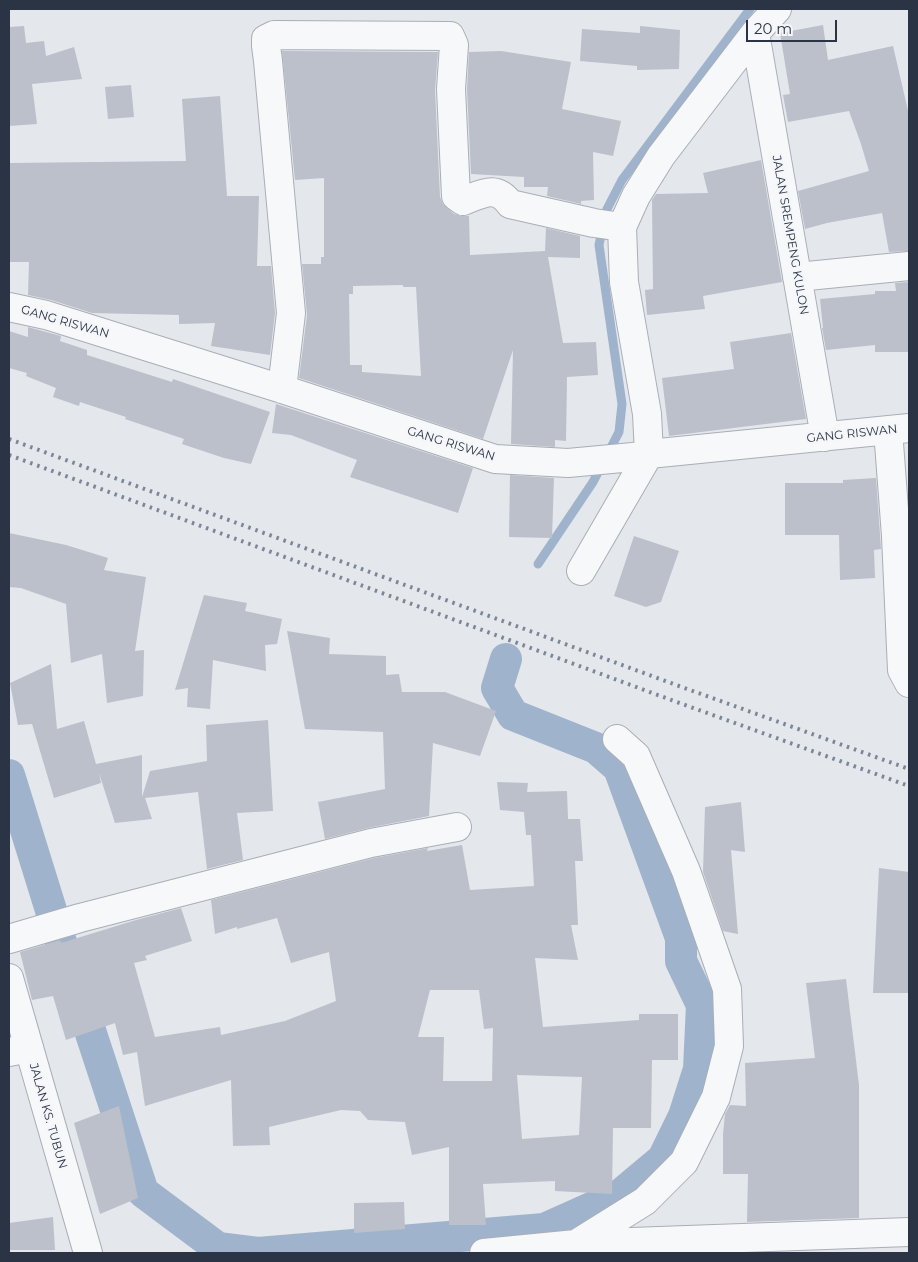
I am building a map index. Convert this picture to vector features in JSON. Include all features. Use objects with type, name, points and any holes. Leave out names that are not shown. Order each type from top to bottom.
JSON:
[{"type":"street","points":[[581,571],[641,456],[647,414],[624,282],[622,227],[636,196],[661,156],[755,33],[777,9]]},
{"type":"street","name":"JALAN SREMPENG KULON","points":[[755,33],[825,437]]},
{"type":"street","points":[[282,389],[291,313],[266,46],[266,39],[274,35],[450,36],[454,45],[451,89],[456,196],[463,201],[493,191],[502,194],[510,204],[594,223],[622,227]]},
{"type":"street","points":[[797,277],[909,266]]},
{"type":"street","name":"GANG RISWAN","points":[[9,306],[46,315],[282,389],[495,459],[568,463],[899,429]]},
{"type":"street","points":[[899,429],[896,536],[902,670],[909,683]]},
{"type":"street","points":[[576,1244],[644,1202],[684,1162],[716,1096],[728,1046],[727,988],[686,872],[636,756],[617,739]]},
{"type":"street","points":[[9,939],[80,918],[371,843],[457,827]]},
{"type":"street","name":"JALAN KS. TUBUN","points":[[9,978],[19,1050],[88,1253]]},
{"type":"street","points":[[484,1253],[576,1244],[909,1232]]},
{"type":"building","points":[[823,25],[828,60],[893,46],[909,115],[909,251],[889,252],[882,213],[805,229],[798,191],[869,171],[849,111],[788,122],[783,95],[790,94],[780,33]]},
{"type":"building","points":[[24,26],[26,43],[44,41],[46,56],[74,47],[82,79],[32,84],[37,124],[9,126],[9,27]]},
{"type":"building","points":[[640,26],[680,30],[679,69],[637,70],[637,66],[580,61],[582,29],[640,33]]},
{"type":"building","points":[[282,51],[438,52],[435,90],[440,197],[443,204],[454,214],[469,216],[470,255],[545,251],[546,228],[580,236],[580,258],[548,257],[563,343],[596,342],[598,375],[567,377],[566,441],[555,440],[555,447],[511,444],[513,350],[483,439],[299,378],[307,315],[302,264],[321,264],[321,257],[324,257],[324,178],[295,180]],"holes":[[[403,285],[403,287],[416,287],[421,376],[362,372],[362,365],[350,365],[349,294],[353,294],[353,286]]]},
{"type":"building","points":[[501,51],[571,62],[562,109],[621,121],[613,156],[593,152],[594,200],[581,201],[581,204],[547,196],[548,187],[524,187],[524,177],[471,174],[467,89],[469,52]]},
{"type":"building","points":[[131,85],[134,117],[108,119],[105,87]]},
{"type":"building","points":[[220,96],[227,196],[259,196],[257,266],[271,266],[275,313],[270,355],[211,346],[215,323],[179,324],[179,315],[92,313],[28,295],[29,262],[9,262],[9,163],[186,161],[182,99]]},
{"type":"building","points":[[761,160],[782,282],[703,296],[705,309],[647,315],[645,290],[653,289],[652,200],[656,194],[708,193],[703,173]]},
{"type":"building","points":[[909,282],[909,352],[875,352],[875,345],[826,350],[820,299],[875,294],[875,291],[896,291],[895,283]]},
{"type":"building","points":[[28,327],[61,336],[60,341],[87,350],[87,355],[172,382],[173,379],[270,412],[251,464],[224,458],[182,444],[184,439],[125,419],[126,417],[80,402],[79,406],[53,397],[56,388],[26,376],[27,373],[9,368],[9,331],[28,337]]},
{"type":"building","points":[[791,333],[806,419],[669,436],[662,378],[734,369],[730,342]]},
{"type":"building","points":[[276,404],[473,468],[458,513],[350,477],[357,460],[291,435],[272,433]]},
{"type":"building","points":[[510,475],[554,478],[552,538],[509,537]]},
{"type":"building","points":[[876,478],[881,549],[874,550],[875,578],[840,580],[839,535],[785,535],[785,483],[843,483],[843,480]]},
{"type":"building","points":[[9,533],[66,545],[108,558],[104,570],[146,577],[135,651],[144,650],[143,696],[107,703],[102,654],[71,663],[66,604],[21,588],[9,587]]},
{"type":"building","points":[[634,536],[679,551],[661,602],[646,607],[614,596]]},
{"type":"building","points":[[204,595],[247,603],[245,611],[282,619],[277,644],[265,645],[266,671],[213,660],[210,709],[187,707],[188,688],[175,690]]},
{"type":"building","points":[[287,631],[330,638],[329,654],[386,656],[386,675],[399,674],[402,692],[445,692],[496,711],[480,756],[433,743],[429,816],[325,839],[318,802],[385,789],[383,732],[305,729]]},
{"type":"building","points":[[51,664],[57,729],[84,721],[96,764],[142,755],[142,797],[150,771],[207,761],[206,725],[268,720],[273,811],[237,813],[243,860],[207,869],[198,792],[145,798],[152,819],[115,823],[99,773],[101,783],[54,798],[32,724],[18,725],[10,683]]},
{"type":"building","points":[[497,782],[528,783],[527,792],[567,791],[568,819],[580,819],[583,861],[575,861],[578,925],[571,925],[578,960],[535,958],[543,1027],[639,1020],[639,1014],[678,1014],[678,1060],[652,1060],[651,1128],[613,1128],[612,1194],[555,1191],[555,1181],[483,1184],[486,1225],[449,1225],[449,1147],[412,1155],[405,1122],[368,1120],[360,1111],[341,1110],[269,1127],[270,1145],[233,1146],[231,1080],[145,1106],[137,1052],[123,1055],[115,1023],[66,1040],[53,996],[32,1000],[20,952],[60,940],[61,943],[181,908],[192,941],[145,956],[147,960],[134,963],[155,1037],[220,1027],[221,1035],[285,1021],[336,1001],[329,952],[291,963],[277,918],[215,934],[211,900],[374,858],[428,848],[427,851],[462,845],[470,890],[534,886],[531,835],[526,835],[524,812],[500,810]],"holes":[[[430,990],[479,990],[484,1029],[493,1028],[492,1081],[443,1081],[444,1037],[418,1037]],[[517,1075],[582,1077],[579,1135],[522,1139]]]},
{"type":"building","points":[[741,802],[745,852],[731,850],[738,934],[723,931],[703,872],[705,807]]},
{"type":"building","points":[[879,868],[909,872],[909,993],[873,993]]},
{"type":"building","points":[[846,979],[859,1085],[859,1218],[747,1222],[748,1174],[723,1174],[725,1114],[730,1105],[746,1106],[745,1063],[815,1058],[806,983]]},
{"type":"building","points":[[119,1106],[138,1198],[100,1214],[74,1123]]},
{"type":"building","points":[[404,1202],[405,1229],[354,1233],[354,1203]]},
{"type":"building","points":[[53,1217],[55,1250],[9,1250],[9,1223]]},
{"type":"waterway","points":[[538,564],[593,482],[619,432],[622,404],[599,245],[607,209],[622,180],[750,9]]},
{"type":"waterway","points":[[9,775],[59,936],[143,1192],[218,1248],[258,1253],[544,1229],[620,1195],[663,1159],[684,1116],[699,1069],[702,1005],[681,961],[681,938],[619,768],[596,748],[513,715],[497,688],[506,659]]},
{"type":"railway","points":[[9,439],[909,769]]},
{"type":"railway","points":[[9,455],[909,786]]}]
